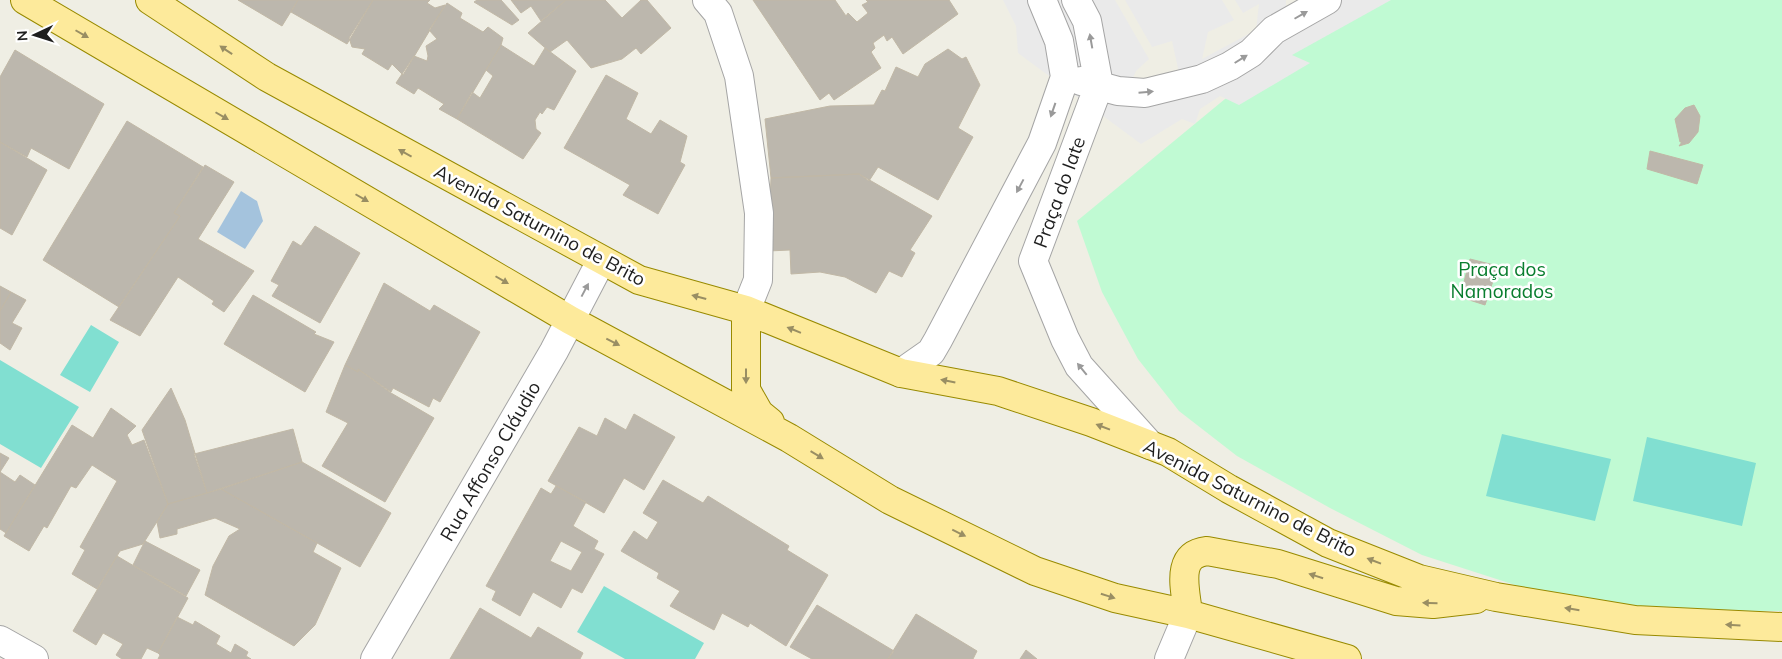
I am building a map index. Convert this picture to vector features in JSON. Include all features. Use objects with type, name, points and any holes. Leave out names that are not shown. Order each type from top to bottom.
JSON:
[{"type":"main road","points":[[25,0],[570,320],[789,438],[890,500],[1035,571],[1115,598],[1188,614],[1347,659]]},
{"type":"main road","name":"Avenida Saturnino de Brito","points":[[150,0],[267,77],[601,261],[639,280],[746,310],[901,372],[998,391],[1092,422],[1168,452],[1229,489],[1328,543],[1419,578],[1496,597],[1635,620],[1782,627]]},
{"type":"main road","points":[[746,310],[746,390],[759,413],[789,438]]},
{"type":"main road","points":[[1188,614],[1186,563],[1196,552],[1207,551],[1278,564],[1396,601],[1433,604],[1496,597]]},
{"type":"street","points":[[707,0],[718,13],[738,76],[759,213],[758,280],[746,310]]},
{"type":"street","points":[[1042,0],[1059,41],[1065,77],[1118,91],[1145,93],[1202,79],[1230,66],[1251,53],[1274,30],[1327,0]]},
{"type":"street","points":[[1076,0],[1087,21],[1099,85]]},
{"type":"street","name":"Praça do Iate","points":[[901,372],[931,352],[946,327],[1042,143],[1065,77]]},
{"type":"street","name":"Praça do Iate","points":[[1099,85],[1033,261],[1064,339],[1079,366],[1150,445]]},
{"type":"street","name":"Rua Affonso Cláudio","points":[[375,659],[554,351],[601,261]]},
{"type":"street","points":[[1169,659],[1188,614]]},
{"type":"street","points":[[0,640],[34,659]]},
{"type":"green space","name":"Praça dos Namorados","points":[[1345,0],[1782,0],[1782,611],[1667,611],[1562,600],[1422,555],[1330,508],[1237,456],[1179,411],[1138,359],[1102,292],[1077,221]]},
{"type":"shaded area","points":[[1003,0],[1115,0],[1149,59],[1136,71],[1131,82],[1179,73],[1172,41],[1152,47],[1125,0],[1222,0],[1234,20],[1208,32],[1202,59],[1256,30],[1259,4],[1243,13],[1235,0],[1286,0],[1286,7],[1299,0],[1391,0],[1292,55],[1310,63],[1239,105],[1220,96],[1200,109],[1195,124],[1182,119],[1141,144],[1018,53],[1016,26]]},
{"type":"shaded area","points":[[241,191],[257,201],[263,221],[245,249],[217,232]]},
{"type":"shaded area","points":[[91,325],[119,342],[90,392],[60,375]]},
{"type":"shaded area","points":[[0,360],[79,407],[41,468],[0,444]]},
{"type":"shaded area","points":[[1502,434],[1611,459],[1595,521],[1486,496]]},
{"type":"shaded area","points":[[1647,437],[1756,463],[1742,526],[1633,501]]},
{"type":"shaded area","points":[[604,586],[704,643],[695,659],[625,659],[577,632]]},
{"type":"building","points":[[238,0],[298,0],[282,26]]},
{"type":"building","points":[[298,0],[373,0],[347,44],[291,12]]},
{"type":"building","points":[[373,0],[430,0],[427,3],[435,8],[445,5],[403,75],[392,64],[388,70],[362,54],[365,49],[352,47],[349,38]]},
{"type":"building","points":[[477,0],[501,0],[519,20],[512,25],[474,2]]},
{"type":"building","points":[[511,0],[566,0],[541,21],[531,6],[521,13]]},
{"type":"building","points":[[566,0],[605,0],[622,18],[641,0],[647,0],[671,28],[641,54],[636,48],[622,59],[591,68],[567,40],[550,52],[528,33]]},
{"type":"building","points":[[753,0],[835,0],[846,16],[848,13],[857,22],[868,13],[862,5],[868,2],[866,0],[949,0],[958,14],[903,54],[892,37],[887,41],[884,35],[873,43],[875,48],[871,52],[881,68],[834,100],[829,93],[820,100]]},
{"type":"building","points":[[447,3],[462,13],[460,18],[483,32],[488,27],[503,38],[501,45],[457,119],[439,109],[444,104],[418,88],[414,94],[396,83],[414,56],[427,61],[426,46],[437,39],[429,30]]},
{"type":"building","points":[[501,45],[534,66],[545,48],[576,71],[554,110],[547,107],[542,114],[540,112],[535,120],[536,129],[541,133],[523,159],[457,119],[472,92],[480,98],[493,76],[486,70]]},
{"type":"building","points":[[948,49],[962,59],[966,57],[980,85],[958,128],[973,137],[938,200],[878,167],[869,181],[859,174],[771,178],[765,119],[830,106],[874,105],[882,90],[885,91],[896,67],[918,77],[925,64]]},
{"type":"building","points":[[15,50],[104,104],[69,169],[31,148],[27,157],[0,142],[0,77]]},
{"type":"building","points":[[606,75],[638,93],[626,119],[651,134],[660,120],[687,136],[680,162],[685,165],[658,214],[623,195],[630,185],[564,148]]},
{"type":"building","points":[[1694,105],[1700,116],[1698,132],[1689,143],[1679,146],[1682,142],[1680,142],[1675,119],[1685,108]]},
{"type":"building","points":[[127,121],[203,167],[174,213],[180,216],[119,307],[43,260]]},
{"type":"building","points":[[0,142],[47,170],[12,235],[0,228]]},
{"type":"building","points":[[1650,151],[1703,165],[1697,184],[1647,169]]},
{"type":"building","points":[[205,165],[234,182],[198,239],[254,271],[224,312],[212,304],[214,301],[178,277],[140,336],[110,320],[180,216],[174,213]]},
{"type":"building","points":[[859,174],[932,216],[910,250],[915,253],[902,277],[889,271],[876,293],[845,277],[820,272],[791,274],[790,250],[768,251],[771,178]]},
{"type":"building","points":[[315,226],[360,253],[320,323],[272,296],[279,285],[271,281],[293,241],[301,246]]},
{"type":"building","points":[[1470,259],[1498,266],[1485,305],[1460,297]]},
{"type":"building","points":[[384,283],[430,311],[434,305],[480,332],[440,402],[433,398],[429,407],[393,388],[391,392],[358,369],[358,372],[345,365]]},
{"type":"building","points":[[0,286],[11,292],[0,311]]},
{"type":"building","points":[[11,292],[26,300],[12,323],[22,328],[10,350],[0,343],[0,311]]},
{"type":"building","points":[[253,295],[316,332],[314,334],[334,342],[305,392],[224,344]]},
{"type":"building","points":[[345,365],[358,372],[358,369],[391,393],[434,418],[385,502],[322,466],[348,423],[326,412]]},
{"type":"building","points":[[171,388],[185,420],[207,493],[168,504],[142,430]]},
{"type":"building","points":[[111,408],[136,426],[127,435],[132,445],[144,440],[168,504],[143,544],[120,551],[97,589],[72,574],[85,550],[80,547],[117,481],[92,465],[76,488],[71,486],[47,528],[44,526],[29,551],[4,536],[72,425],[93,438]]},
{"type":"building","points":[[634,414],[675,437],[644,490],[624,478],[604,513],[548,481],[579,427],[597,436],[605,418],[626,430]]},
{"type":"building","points":[[293,429],[302,462],[207,493],[194,454]]},
{"type":"building","points":[[0,453],[9,458],[0,472]]},
{"type":"building","points":[[302,462],[391,513],[360,567],[221,489]]},
{"type":"building","points":[[0,472],[15,482],[20,475],[35,485],[6,533],[0,529]]},
{"type":"building","points":[[663,480],[703,503],[708,496],[789,546],[787,550],[828,575],[786,646],[750,623],[748,627],[722,613],[714,630],[670,606],[680,591],[657,578],[659,573],[621,551],[634,531],[647,540],[658,522],[643,513]]},
{"type":"building","points":[[556,486],[586,502],[573,526],[598,541],[594,549],[604,554],[582,593],[572,588],[561,608],[533,592],[520,616],[492,600],[496,591],[486,586],[541,488],[551,494]],"holes":[[[561,541],[582,552],[571,571],[550,561]]]},
{"type":"building","points":[[221,489],[317,543],[313,552],[341,568],[315,625],[294,646],[205,595],[213,566],[229,536],[240,529],[215,518],[177,529],[177,534],[160,538],[157,522],[168,504]]},
{"type":"building","points":[[145,541],[200,570],[186,596],[133,565]]},
{"type":"building","points":[[117,556],[188,598],[158,653],[147,648],[141,659],[122,659],[116,655],[123,644],[103,633],[96,645],[73,631]]},
{"type":"building","points":[[817,605],[894,651],[888,659],[812,659],[790,647]]},
{"type":"building","points":[[480,608],[531,638],[538,627],[583,653],[580,659],[450,659]]},
{"type":"building","points":[[916,614],[977,651],[973,659],[888,659]]},
{"type":"building","points":[[177,617],[193,625],[195,621],[220,636],[216,644],[231,653],[235,644],[248,652],[246,656],[251,659],[158,659],[160,655],[158,653]]},
{"type":"building","points":[[1026,650],[1037,659],[1020,659]]}]
